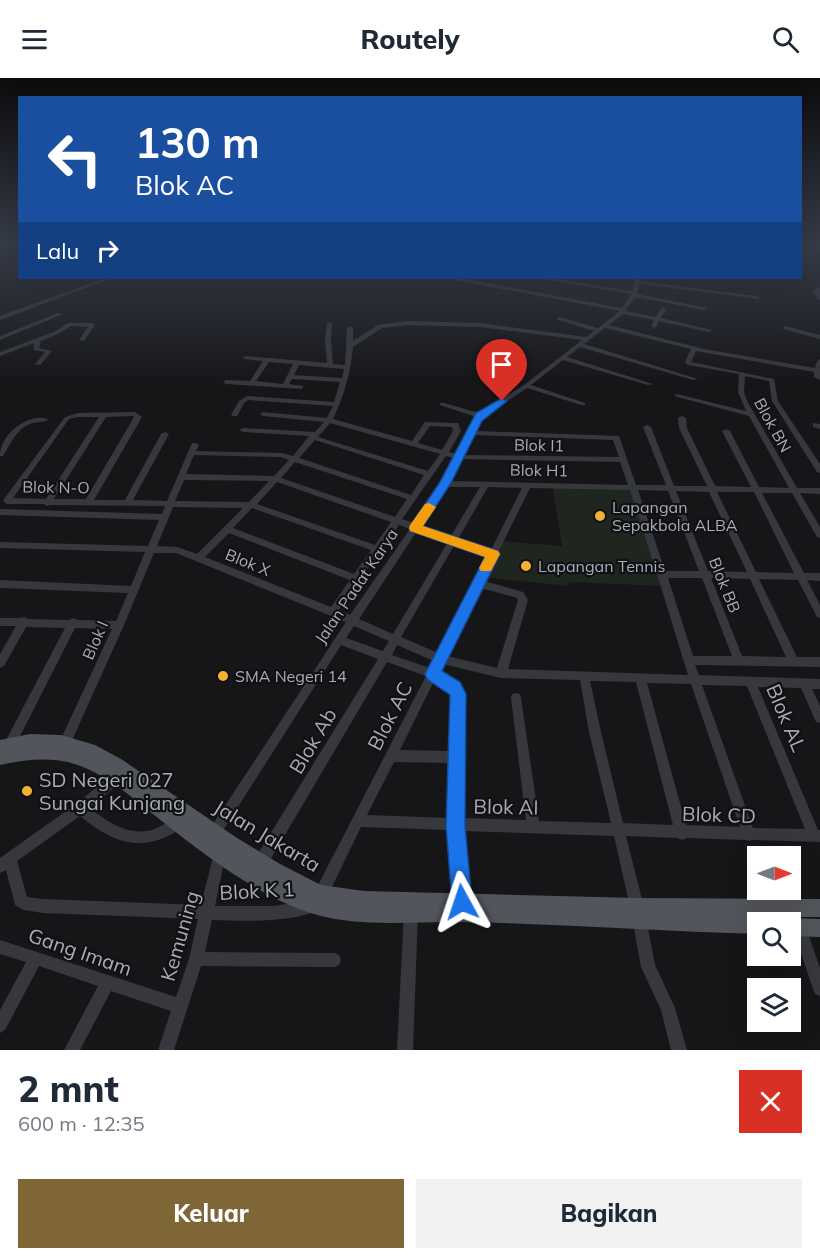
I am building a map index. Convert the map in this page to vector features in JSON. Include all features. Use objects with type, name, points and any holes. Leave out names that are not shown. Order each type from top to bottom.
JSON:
[{"type":"main road","name":"Jalan Jakarta","points":[[3,749],[36,741],[83,747],[121,774],[215,831],[318,899],[354,911],[637,914],[820,908]]},
{"type":"main road","name":"Jalan Jakarta","points":[[3,749],[57,753],[76,757],[121,774],[178,823],[256,876],[298,899],[462,902],[747,924]]},
{"type":"main road","points":[[801,927],[820,928]]},
{"type":"street","points":[[0,318],[71,292]]},
{"type":"street","points":[[525,292],[621,312],[656,323],[709,330]]},
{"type":"street","points":[[624,292],[704,308]]},
{"type":"street","points":[[712,292],[755,298],[754,305]]},
{"type":"street","name":"Jalan Padat Karya","points":[[215,831],[343,623],[394,556],[405,525],[445,483],[452,455],[480,416],[525,386],[602,328],[621,312],[634,294]]},
{"type":"street","points":[[722,294],[724,305]]},
{"type":"street","points":[[656,323],[663,309]]},
{"type":"street","points":[[22,310],[31,316]]},
{"type":"street","points":[[2,335],[60,314]]},
{"type":"street","points":[[559,319],[694,349],[816,370]]},
{"type":"street","points":[[329,323],[330,366]]},
{"type":"street","points":[[350,346],[380,326],[407,323],[480,325],[587,339]]},
{"type":"street","points":[[0,354],[61,331],[70,324],[92,325],[82,340]]},
{"type":"street","points":[[687,333],[691,327]]},
{"type":"street","points":[[785,327],[820,337]]},
{"type":"street","points":[[199,558],[276,479],[329,420],[348,367],[350,328]]},
{"type":"street","points":[[2,335],[21,347]]},
{"type":"street","points":[[38,340],[36,349],[50,351],[38,364]]},
{"type":"street","points":[[579,345],[695,379]]},
{"type":"street","points":[[694,349],[688,362],[692,364],[772,380],[775,401],[820,470]]},
{"type":"street","points":[[246,358],[348,367]]},
{"type":"street","points":[[563,358],[650,384]]},
{"type":"street","points":[[252,383],[267,360]]},
{"type":"street","points":[[820,362],[816,370],[816,376],[820,378]]},
{"type":"street","points":[[285,386],[297,363]]},
{"type":"street","name":"Blok BN","points":[[742,373],[741,392],[744,401],[820,535]]},
{"type":"street","points":[[291,377],[344,380]]},
{"type":"street","points":[[226,381],[301,387]]},
{"type":"street","points":[[525,386],[584,405]]},
{"type":"street","points":[[677,396],[752,415]]},
{"type":"street","points":[[235,415],[241,402],[247,398],[336,404]]},
{"type":"street","points":[[442,404],[480,416]]},
{"type":"street","points":[[47,503],[104,414]]},
{"type":"street","name":"Blok N-O","points":[[3,507],[64,420],[72,415],[135,414],[138,417],[88,503]]},
{"type":"street","name":"Blok I1","points":[[263,414],[329,420],[452,455],[623,460]]},
{"type":"street","points":[[682,418],[684,428],[711,489],[794,662]]},
{"type":"street","points":[[0,454],[4,444],[25,421],[44,420]]},
{"type":"street","points":[[343,623],[356,579],[377,549],[405,525],[412,498],[429,474],[452,455],[457,431],[453,424],[428,424],[413,445]]},
{"type":"street","name":"Blok BB","points":[[647,427],[669,488],[740,661]]},
{"type":"street","points":[[243,430],[314,436],[429,474]]},
{"type":"street","points":[[726,431],[820,614]]},
{"type":"street","points":[[469,433],[616,438],[749,835]]},
{"type":"street","points":[[127,503],[165,434]]},
{"type":"street","name":"Blok I","points":[[65,743],[119,625],[194,449],[294,458]]},
{"type":"street","points":[[294,458],[412,498]]},
{"type":"street","points":[[183,477],[276,479],[493,554]]},
{"type":"street","name":"Blok H1","points":[[445,483],[820,491]]},
{"type":"street","name":"Blok Ab","points":[[261,862],[386,656],[485,485]]},
{"type":"street","points":[[437,666],[528,485]]},
{"type":"street","name":"Blok N-O","points":[[3,507],[47,503],[127,503],[168,510]]},
{"type":"street","points":[[3,507],[168,510],[251,505],[377,549]]},
{"type":"street","points":[[227,529],[356,579]]},
{"type":"street","name":"Blok X","points":[[0,545],[177,550],[343,623]]},
{"type":"street","points":[[662,573],[820,577]]},
{"type":"street","points":[[477,583],[520,595],[523,600],[501,673]]},
{"type":"street","points":[[0,584],[134,590]]},
{"type":"street","points":[[0,663],[24,621]]},
{"type":"street","points":[[0,622],[73,622],[119,625]]},
{"type":"street","points":[[3,749],[73,622]]},
{"type":"street","points":[[343,623],[396,638],[437,666]]},
{"type":"street","points":[[343,623],[386,656],[437,666],[501,673],[640,678],[740,661],[820,662]]},
{"type":"street","name":"Blok AC","points":[[318,899],[437,666],[458,694],[455,757],[456,826],[462,902]]},
{"type":"street","points":[[692,670],[750,681],[820,684]]},
{"type":"street","points":[[584,676],[648,967],[668,1008],[679,1050]]},
{"type":"street","points":[[640,678],[682,834]]},
{"type":"street","name":"Blok AL","points":[[750,681],[817,836]]},
{"type":"street","points":[[804,683],[820,718]]},
{"type":"street","points":[[516,698],[533,826]]},
{"type":"street","points":[[391,756],[455,757]]},
{"type":"street","points":[[5,862],[80,808],[121,774]]},
{"type":"street","points":[[80,808],[104,828],[116,834],[135,837],[160,835],[178,823]]},
{"type":"street","name":"Blok AI","points":[[358,821],[618,830]]},
{"type":"street","name":"Blok CD","points":[[618,830],[682,834],[817,836]]},
{"type":"street","name":"Kemuning","points":[[166,1050],[196,959],[216,880],[220,851],[215,831]]},
{"type":"street","name":"Blok K 1","points":[[5,862],[20,900],[24,903],[44,906],[207,914],[275,913],[318,899]]},
{"type":"street","points":[[405,1050],[411,912]]},
{"type":"street","points":[[801,942],[820,989]]},
{"type":"street","name":"Gang Imam","points":[[0,947],[107,984],[180,1006]]},
{"type":"street","points":[[0,1025],[36,958]]},
{"type":"street","points":[[196,959],[334,960]]},
{"type":"street","points":[[72,1050],[107,984]]},
{"type":"shaded area","name":"Lapangan Sepakbola ALBA","points":[[552,485],[632,487],[666,586],[569,582],[569,586],[481,577],[500,541],[562,546]]},
{"type":"slow traffic","points":[[429,507],[415,528],[493,554],[486,568]]},
{"type":"place","name":"Lapangan Sepakbola ALBA","points":[[600,516]]},
{"type":"place","name":"Lapangan Tennis","points":[[526,566]]},
{"type":"place","name":"SMA Negeri 14","points":[[223,676]]},
{"type":"place","name":"SD Negeri 027 Sungai Kunjang","points":[[27,791]]},
{"type":"route","points":[[462,902],[456,826],[455,757],[458,694],[454,687],[433,674],[493,554],[415,528],[445,483],[476,421],[502,401]]}]
